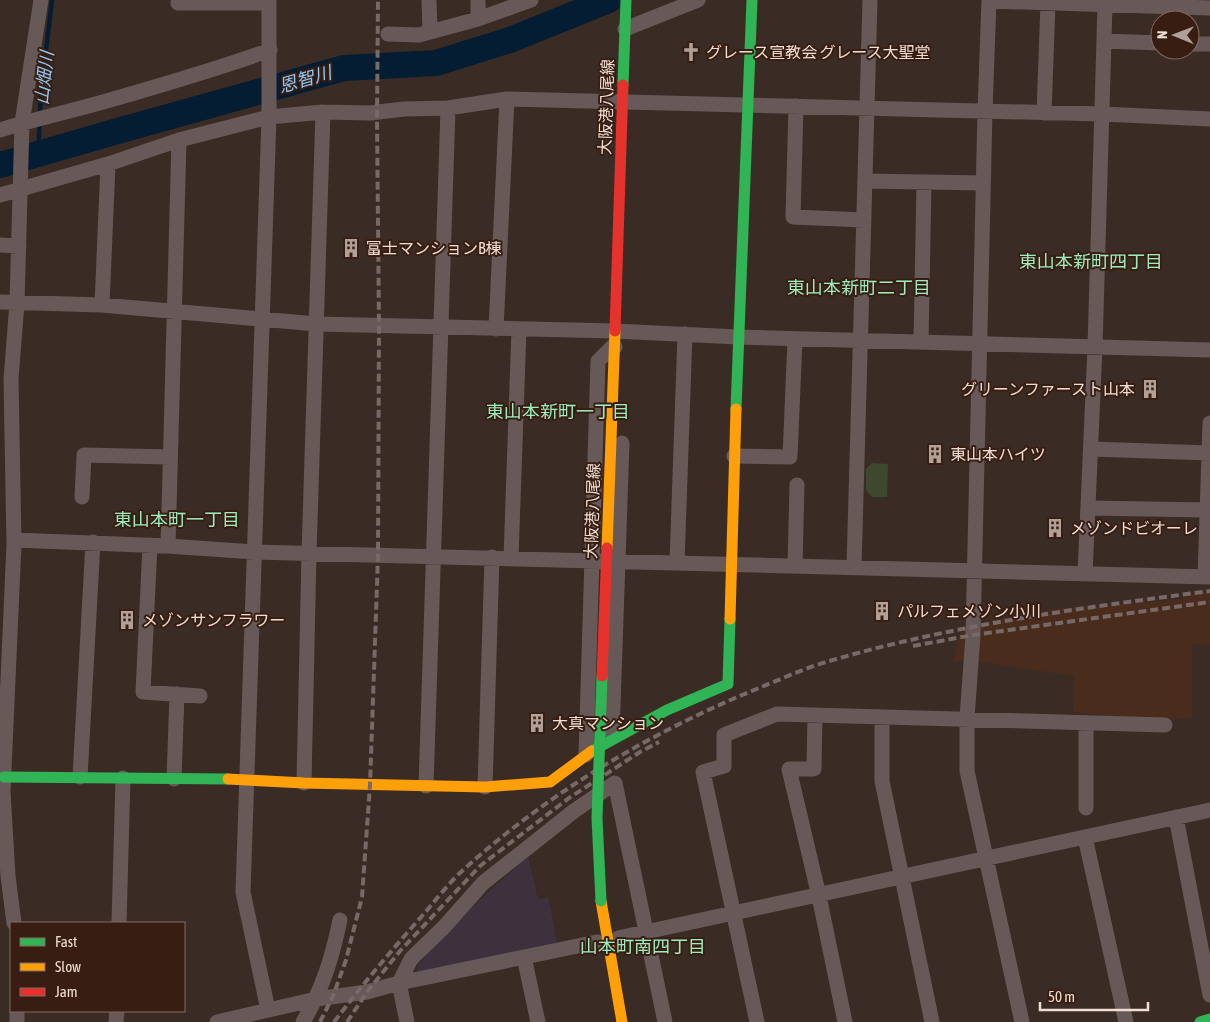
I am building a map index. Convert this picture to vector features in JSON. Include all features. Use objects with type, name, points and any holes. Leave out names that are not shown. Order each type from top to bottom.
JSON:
[{"type":"street","points":[[14,922],[8,876],[2,787],[6,603],[14,540],[6,379],[17,303],[21,187],[30,122],[41,0]]},
{"type":"street","points":[[429,0],[430,31]]},
{"type":"street","points":[[478,0],[478,19]]},
{"type":"street","points":[[388,34],[419,35],[478,19],[531,0]]},
{"type":"street","name":"大阪港八尾線","points":[[622,1022],[601,901],[597,818],[626,0]]},
{"type":"street","points":[[624,29],[698,0]]},
{"type":"street","points":[[2,787],[80,777],[247,779],[304,783],[485,787],[550,782],[586,756],[667,710],[728,684],[738,337],[752,0]]},
{"type":"street","points":[[854,567],[870,0]]},
{"type":"street","points":[[1022,1022],[967,771],[967,718],[973,635],[989,1],[1105,5],[1152,3],[1210,8]]},
{"type":"street","points":[[178,2],[269,2],[270,50],[243,892],[268,1010]]},
{"type":"street","points":[[1044,112],[1048,3]]},
{"type":"street","points":[[1085,574],[1095,347],[1105,5]]},
{"type":"street","points":[[1104,41],[1150,43]]},
{"type":"street","points":[[0,130],[101,103],[225,66],[270,50]]},
{"type":"street","points":[[496,329],[507,99]]},
{"type":"street","points":[[0,195],[21,187],[108,164],[268,113],[370,113],[404,109],[448,108],[507,99],[1044,112],[1210,118]]},
{"type":"street","points":[[796,106],[793,217],[864,220]]},
{"type":"street","points":[[426,786],[448,108]]},
{"type":"street","points":[[304,783],[309,553],[323,112]]},
{"type":"street","points":[[168,546],[179,140]]},
{"type":"street","points":[[102,304],[108,164]]},
{"type":"street","points":[[865,181],[983,183]]},
{"type":"street","points":[[921,342],[924,183]]},
{"type":"street","points":[[0,245],[19,246]]},
{"type":"street","points":[[0,302],[102,304],[317,324],[518,329],[614,338],[685,334],[860,341],[1210,350]]},
{"type":"street","points":[[511,558],[518,329]]},
{"type":"street","points":[[677,563],[685,334]]},
{"type":"street","points":[[586,756],[598,361],[614,338]]},
{"type":"street","points":[[612,741],[625,364],[614,338]]},
{"type":"street","points":[[734,456],[790,456],[795,339]]},
{"type":"street","points":[[14,540],[93,542],[254,552],[1208,577],[1207,510],[1210,423]]},
{"type":"street","points":[[1091,449],[1209,453]]},
{"type":"street","points":[[82,497],[84,455],[170,457]]},
{"type":"street","points":[[795,566],[797,486]]},
{"type":"street","points":[[1088,508],[1207,510]]},
{"type":"street","points":[[80,777],[93,542]]},
{"type":"street","points":[[150,545],[143,692],[200,696]]},
{"type":"street","points":[[485,787],[492,557]]},
{"type":"street","points":[[174,779],[178,694]]},
{"type":"street","points":[[757,1022],[703,772],[724,766],[724,735],[778,714],[1165,725]]},
{"type":"street","points":[[815,715],[814,770],[789,769],[819,896],[845,1022]]},
{"type":"street","points":[[882,717],[882,781],[932,1022]]},
{"type":"street","points":[[1086,723],[1086,808]]},
{"type":"street","points":[[119,922],[123,778]]},
{"type":"street","points":[[406,1022],[399,983],[411,958],[444,927],[483,883],[574,811],[615,783],[665,1022]]},
{"type":"street","points":[[618,938],[1210,810]]},
{"type":"street","points":[[1176,817],[1210,995]]},
{"type":"street","points":[[1085,837],[1126,1022]]},
{"type":"street","points":[[304,1022],[316,999],[331,962],[340,920]]},
{"type":"street","points":[[217,1022],[316,999],[367,992],[399,983],[597,942]]},
{"type":"street","points":[[524,957],[538,1022]]},
{"type":"street","points":[[1200,1022],[1210,1019]]},
{"type":"shaded area","points":[[1210,590],[1210,645],[1192,644],[1192,719],[1129,718],[1073,712],[1074,676],[975,661],[953,661],[961,630],[994,620],[1055,609],[1180,600],[1193,593]]},
{"type":"shaded area","points":[[528,856],[538,900],[548,897],[557,943],[418,972],[417,966],[460,918]]},
{"type":"green space","points":[[872,463],[888,464],[887,497],[872,497],[866,490],[866,469]]},
{"type":"waterway","name":"山畑川","points":[[38,156],[41,92],[52,0]]},
{"type":"waterway","name":"恩智川","points":[[0,165],[344,68],[436,63],[510,40],[609,0]]},
{"type":"railway","points":[[320,1022],[333,996],[346,960],[362,897],[370,785],[378,556],[378,0]]},
{"type":"railway","points":[[334,1022],[388,955],[447,887],[495,842],[530,815],[603,766],[679,724],[800,671],[873,649],[1016,619],[1210,591]]},
{"type":"railway","points":[[913,646],[973,635],[1210,602]]},
{"type":"railway","points":[[347,1022],[367,992],[400,951],[480,866],[569,798],[640,752],[659,742]]},
{"type":"traffic: fast","points":[[623,85],[626,0]]},
{"type":"traffic: fast","points":[[736,409],[752,0]]},
{"type":"traffic: fast","points":[[592,751],[667,710],[728,684],[730,619]]},
{"type":"traffic: fast","points":[[601,901],[597,818],[602,676]]},
{"type":"traffic: fast","points":[[4,777],[228,779]]},
{"type":"traffic: fast","points":[[1200,1022],[1210,1019]]},
{"type":"traffic: slow","points":[[607,548],[615,331]]},
{"type":"traffic: slow","points":[[730,619],[736,409]]},
{"type":"traffic: slow","points":[[228,779],[304,783],[485,787],[550,782],[592,751]]},
{"type":"traffic: slow","points":[[601,901],[622,1022]]},
{"type":"traffic: jam","points":[[615,331],[623,85]]},
{"type":"traffic: jam","points":[[602,676],[607,548]]},
{"type":"place","name":"グレース宣教会 グレース大聖堂","points":[[691,52]]},
{"type":"place","name":"富士マンションB棟","points":[[351,248]]},
{"type":"place","name":"グリーンファースト山本","points":[[1150,389]]},
{"type":"place","name":"東山本ハイツ","points":[[935,454]]},
{"type":"place","name":"メゾンドビオーレ","points":[[1055,528]]},
{"type":"place","name":"パルフェメゾン小川","points":[[882,611]]},
{"type":"place","name":"メゾンサンフラワー","points":[[127,620]]},
{"type":"place","name":"大真マンション","points":[[537,723]]},
{"type":"district","name":"東山本新町四丁目","points":[[1091,261]]},
{"type":"district","name":"東山本新町二丁目","points":[[859,287]]},
{"type":"district","name":"東山本新町一丁目","points":[[558,411]]},
{"type":"district","name":"東山本町一丁目","points":[[177,519]]},
{"type":"district","name":"山本町南四丁目","points":[[643,946]]}]
